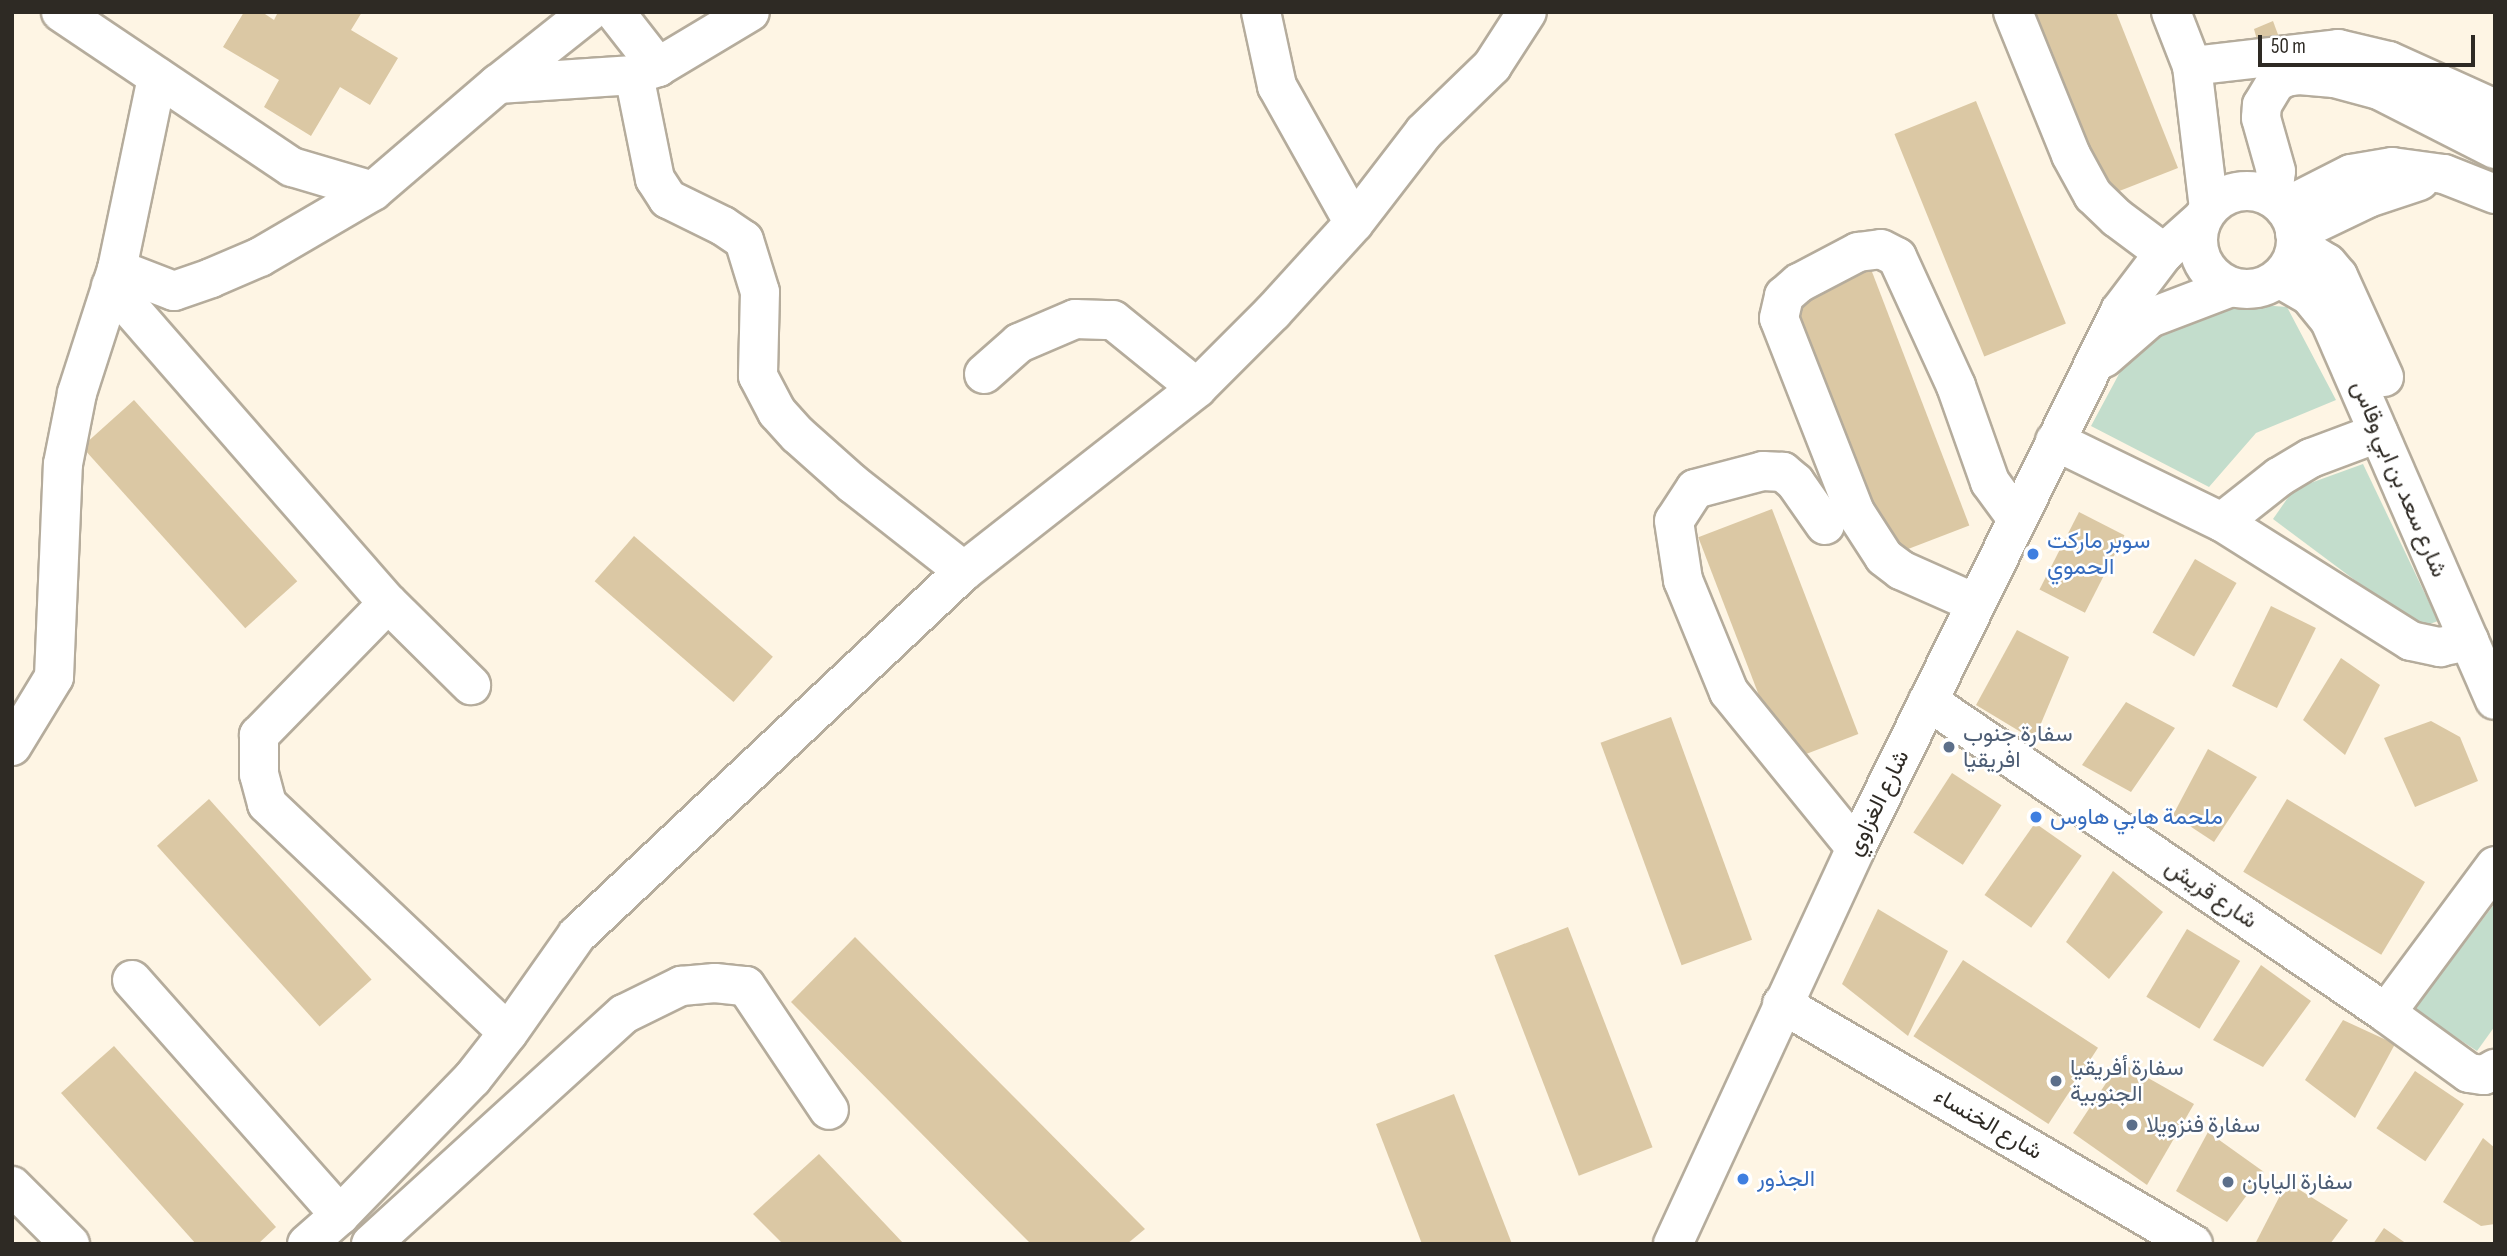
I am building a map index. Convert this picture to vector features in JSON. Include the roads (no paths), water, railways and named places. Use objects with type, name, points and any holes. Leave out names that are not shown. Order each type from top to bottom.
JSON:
[{"type":"street","points":[[61,12],[292,167],[373,191]]},
{"type":"street","points":[[114,278],[174,291],[260,257],[373,191],[498,84],[589,12]]},
{"type":"street","points":[[615,12],[646,71],[655,179],[668,199],[744,240],[760,292],[758,376],[777,412],[798,435],[853,484],[964,571]]},
{"type":"street","points":[[498,84],[646,71],[750,12]]},
{"type":"street","points":[[1261,12],[1277,86],[1354,223]]},
{"type":"street","points":[[307,1244],[340,1215],[472,1079],[577,935],[964,571],[1198,388],[1354,223],[1424,132],[1492,66],[1527,12]]},
{"type":"street","points":[[2013,12],[2071,155],[2093,195],[2117,218],[2164,253]]},
{"type":"street","points":[[2171,12],[2192,66],[2206,214],[2198,246],[2208,272],[2231,287],[2256,289],[2279,278],[2288,268],[2287,221],[2261,118],[2262,105],[2275,83],[2299,75],[2334,78],[2379,90],[2495,149]]},
{"type":"street","points":[[2192,66],[2338,49],[2389,61],[2495,110]]},
{"type":"street","points":[[12,746],[54,677],[64,464],[77,393],[114,278],[157,77]]},
{"type":"street","points":[[2287,221],[2351,174],[2372,169],[2413,168],[2444,174],[2495,194]]},
{"type":"street","points":[[2206,214],[2220,198],[2246,191],[2287,221]]},
{"type":"street","name":"شارع الغزاوي","points":[[1673,1244],[1856,848],[2120,311],[2164,253],[2206,214]]},
{"type":"street","name":"شارع سعد بن ابي وقاس","points":[[2287,221],[2327,263],[2348,292],[2482,641],[2495,700]]},
{"type":"street","points":[[1975,603],[1901,570],[1884,557],[1855,512],[1779,318],[1784,296],[1799,283],[1858,252],[1881,249],[1897,257],[1956,386],[1990,482],[2017,519]]},
{"type":"street","points":[[114,278],[388,603],[471,685]]},
{"type":"street","name":"شارع سعد بن ابي وقاس","points":[[2279,278],[2309,295],[2330,321],[2378,433],[2482,641]]},
{"type":"street","name":"شارع الغزاوي","points":[[2094,366],[2150,318],[2231,287]]},
{"type":"street","points":[[984,374],[1018,342],[1075,318],[1113,320],[1198,388]]},
{"type":"street","points":[[2222,522],[2279,477],[2322,454],[2378,433]]},
{"type":"street","points":[[2055,441],[2222,522],[2411,641],[2440,647],[2482,641]]},
{"type":"street","points":[[1825,525],[1795,482],[1783,472],[1762,471],[1695,489],[1674,522],[1683,580],[1729,692],[1856,848]]},
{"type":"street","points":[[388,603],[260,736],[259,774],[267,804],[508,1033]]},
{"type":"street","name":"شارع قريش","points":[[1928,701],[2386,1013],[2469,1073],[2490,1072]]},
{"type":"street","points":[[2386,1013],[2495,866]]},
{"type":"street","points":[[132,980],[340,1215]]},
{"type":"street","points":[[371,1244],[624,1014],[681,986],[715,983],[746,986],[829,1110]]},
{"type":"street","name":"شارع الخنساء","points":[[1782,1004],[2193,1244]]},
{"type":"street","points":[[12,1186],[70,1244]]},
{"type":"place","name":"سوبر ماركت الحموي","points":[[2033,554]]},
{"type":"place","name":"سفارة جنوب افريقيا","points":[[1949,747]]},
{"type":"place","name":"ملحمة هابي هاوس","points":[[2036,817]]},
{"type":"place","name":"سفارة أفريقيا الجنوبية","points":[[2056,1081]]},
{"type":"place","name":"سفارة فنزويلا","points":[[2132,1125]]},
{"type":"place","name":"الجذور","points":[[1743,1179]]},
{"type":"place","name":"سفارة اليابان","points":[[2228,1182]]}]
